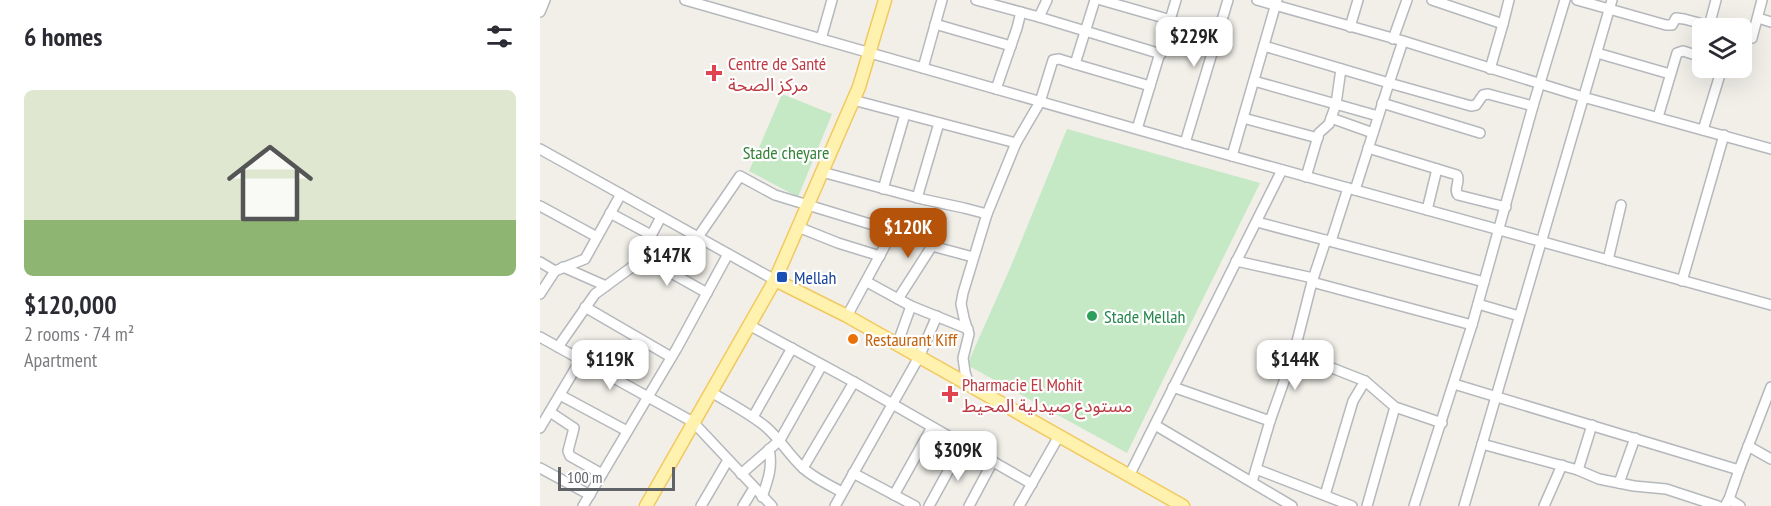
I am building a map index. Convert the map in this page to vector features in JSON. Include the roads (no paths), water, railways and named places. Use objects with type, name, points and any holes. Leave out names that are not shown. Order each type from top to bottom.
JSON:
[{"type":"main road","points":[[646,506],[775,280],[853,100],[870,53],[885,0]]},
{"type":"main road","points":[[775,280],[847,316],[1183,506]]},
{"type":"street","points":[[540,12],[546,0]]},
{"type":"street","points":[[685,0],[1306,177],[1771,305]]},
{"type":"street","points":[[723,11],[726,0]]},
{"type":"street","points":[[821,39],[832,0]]},
{"type":"street","points":[[923,68],[942,0]]},
{"type":"street","points":[[976,0],[1161,54]]},
{"type":"street","points":[[1039,17],[1047,0]]},
{"type":"street","points":[[1076,64],[1095,0]]},
{"type":"street","points":[[1101,0],[1170,20]]},
{"type":"street","points":[[1137,129],[1176,0]]},
{"type":"street","points":[[1185,143],[1228,0]]},
{"type":"street","points":[[1257,0],[1276,2],[1350,27],[1583,97],[1771,149]]},
{"type":"street","points":[[1350,27],[1358,0]]},
{"type":"street","points":[[1252,482],[1294,353],[1312,280],[1373,133],[1389,83],[1407,0]]},
{"type":"street","points":[[1432,0],[1503,24]]},
{"type":"street","points":[[1490,69],[1509,0]]},
{"type":"street","points":[[1414,506],[1472,325],[1565,0]]},
{"type":"street","points":[[1577,0],[1611,4],[1666,25],[1672,25],[1676,18],[1692,21]]},
{"type":"street","points":[[1715,18],[1716,0]]},
{"type":"street","points":[[1752,38],[1762,0]]},
{"type":"street","points":[[1232,156],[1276,2]]},
{"type":"street","points":[[1464,506],[1611,4]]},
{"type":"street","points":[[996,89],[1021,12]]},
{"type":"street","points":[[1758,18],[1771,22]]},
{"type":"street","points":[[935,24],[1011,46]]},
{"type":"street","points":[[1264,46],[1471,106],[1476,105],[1484,94],[1533,106]]},
{"type":"street","points":[[1658,117],[1677,53],[1683,51],[1692,54]]},
{"type":"street","points":[[1597,53],[1670,74]]},
{"type":"street","points":[[969,385],[964,372],[963,358],[969,334],[961,304],[973,257],[987,214],[1016,143],[1040,102],[1053,60],[1059,59],[1150,86]]},
{"type":"street","points":[[1306,177],[1320,131],[1329,124],[1336,104],[1341,69]]},
{"type":"street","points":[[1703,130],[1719,78]]},
{"type":"street","points":[[1254,81],[1378,116]]},
{"type":"street","points":[[853,100],[1016,143]]},
{"type":"street","points":[[1382,103],[1480,133]]},
{"type":"street","points":[[883,189],[905,114]]},
{"type":"street","points":[[1243,118],[1318,138]]},
{"type":"street","points":[[1331,118],[1373,133]]},
{"type":"street","points":[[917,198],[939,123]]},
{"type":"street","points":[[1682,281],[1724,135]]},
{"type":"street","points":[[1368,148],[1458,177],[1456,191],[1458,195],[1506,207]]},
{"type":"street","points":[[540,149],[775,280]]},
{"type":"street","points":[[1427,210],[1437,169]]},
{"type":"street","points":[[1129,476],[1282,170]]},
{"type":"street","points":[[822,172],[987,214]]},
{"type":"street","points":[[698,237],[740,176],[775,195],[973,257]]},
{"type":"street","points":[[541,289],[559,269],[585,259],[621,194]]},
{"type":"street","points":[[1608,260],[1621,205]]},
{"type":"street","points":[[540,206],[597,237]]},
{"type":"street","points":[[610,213],[651,235]]},
{"type":"street","points":[[558,347],[595,294],[632,268],[641,256],[661,217]]},
{"type":"street","points":[[1257,222],[1484,282]]},
{"type":"street","points":[[798,226],[838,243],[880,256]]},
{"type":"street","points":[[847,316],[893,231]]},
{"type":"street","points":[[898,299],[932,246]]},
{"type":"street","points":[[583,506],[648,397],[728,254]]},
{"type":"street","points":[[641,256],[707,294]]},
{"type":"street","points":[[1236,261],[1472,325]]},
{"type":"street","points":[[540,262],[606,286]]},
{"type":"street","points":[[867,282],[912,306],[968,329]]},
{"type":"street","points":[[1478,304],[1519,316]]},
{"type":"street","points":[[897,345],[912,306]]},
{"type":"street","points":[[585,307],[671,357]]},
{"type":"street","points":[[835,506],[919,357],[937,316]]},
{"type":"street","points":[[749,325],[1032,484]]},
{"type":"street","points":[[540,338],[693,422],[772,506]]},
{"type":"street","points":[[753,417],[792,348]]},
{"type":"street","points":[[1294,353],[1365,381],[1395,407],[1442,423]]},
{"type":"street","points":[[541,424],[581,359]]},
{"type":"street","points":[[741,474],[780,440],[822,365]]},
{"type":"street","points":[[1325,495],[1353,401],[1365,381]]},
{"type":"street","points":[[803,468],[854,382]]},
{"type":"street","points":[[1454,384],[1739,470]]},
{"type":"street","points":[[1173,387],[1270,421]]},
{"type":"street","points":[[1740,506],[1727,503],[1771,387]]},
{"type":"street","points":[[711,392],[753,417],[780,440],[803,468],[842,492]]},
{"type":"street","points":[[560,395],[627,431]]},
{"type":"street","points":[[1366,506],[1395,407]]},
{"type":"street","points":[[550,412],[574,428],[568,451],[570,456],[602,474]]},
{"type":"street","points":[[1155,425],[1292,506]]},
{"type":"street","points":[[1578,470],[1592,425]]},
{"type":"street","points":[[894,495],[932,427]]},
{"type":"street","points":[[1019,506],[1059,436]]},
{"type":"street","points":[[1619,483],[1635,438]]},
{"type":"street","points":[[929,506],[963,444]]},
{"type":"street","points":[[1482,444],[1619,483],[1666,489],[1718,506]]},
{"type":"street","points":[[1748,446],[1771,459]]},
{"type":"street","points":[[762,497],[769,478],[771,461],[769,450]]},
{"type":"street","points":[[701,506],[728,460]]},
{"type":"street","points":[[969,506],[993,461]]},
{"type":"street","points":[[1544,506],[1562,465]]},
{"type":"street","points":[[540,468],[590,495]]},
{"type":"street","points":[[1256,469],[1352,506]]},
{"type":"street","points":[[853,472],[915,506]]},
{"type":"street","points":[[743,506],[754,488]]},
{"type":"place","name":"Centre de Santé مركز الصحة","points":[[714,73]]},
{"type":"place","name":"Mellah","points":[[782,277]]},
{"type":"place","name":"Stade Mellah","points":[[1092,316]]},
{"type":"place","name":"Restaurant Kiff","points":[[853,339]]},
{"type":"place","name":"Pharmacie El Mohit مستودع صيدلية المحيط","points":[[950,394]]},
{"type":"park label","name":"Stade cheyare","points":[[786,152]]}]
